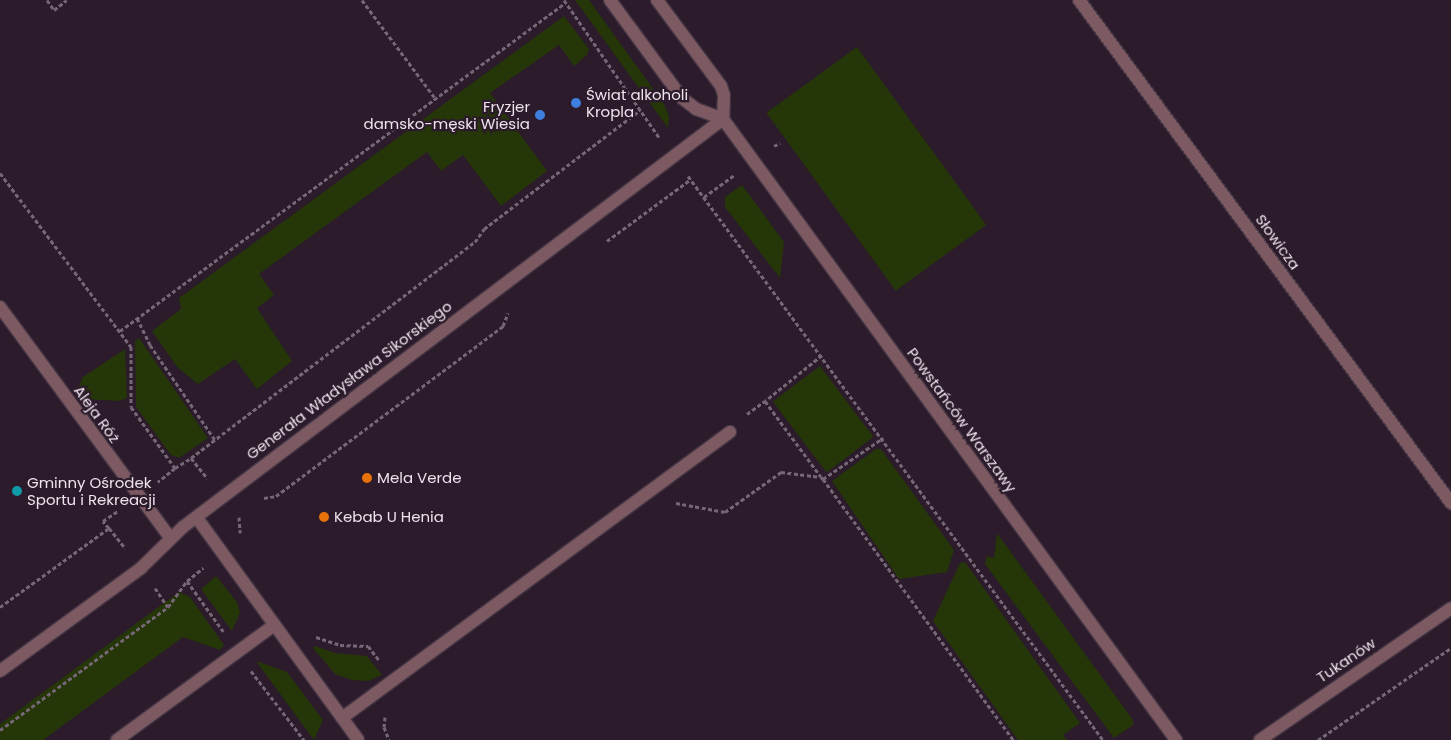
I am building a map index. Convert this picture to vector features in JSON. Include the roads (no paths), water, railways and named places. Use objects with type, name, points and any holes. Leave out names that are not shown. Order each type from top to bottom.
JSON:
[{"type":"street","points":[[610,0],[682,98],[696,109],[722,119],[724,94],[721,86],[657,0]]},
{"type":"street","name":"Słowicza","points":[[1079,0],[1451,503]]},
{"type":"street","name":"Generała Władysława Sikorskiego","points":[[0,671],[153,558],[170,538],[673,154],[722,119]]},
{"type":"street","name":"Powstańców Warszawy","points":[[722,119],[1176,740]]},
{"type":"street","name":"Aleja Róż","points":[[0,307],[170,538]]},
{"type":"street","points":[[342,718],[730,432]]},
{"type":"street","points":[[197,518],[358,740]]},
{"type":"street","name":"Tukanów","points":[[1260,740],[1451,608]]},
{"type":"street","points":[[117,740],[274,625]]},
{"type":"place","name":"Świat alkoholi Kropla","points":[[576,103]]},
{"type":"place","name":"Fryzjer damsko-męski Wiesia","points":[[540,115]]},
{"type":"place","name":"Mela Verde","points":[[367,478]]},
{"type":"place","name":"Gminny Ośrodek Sportu i Rekreacji","points":[[17,491]]},
{"type":"place","name":"Kebab U Henia","points":[[324,517]]}]
